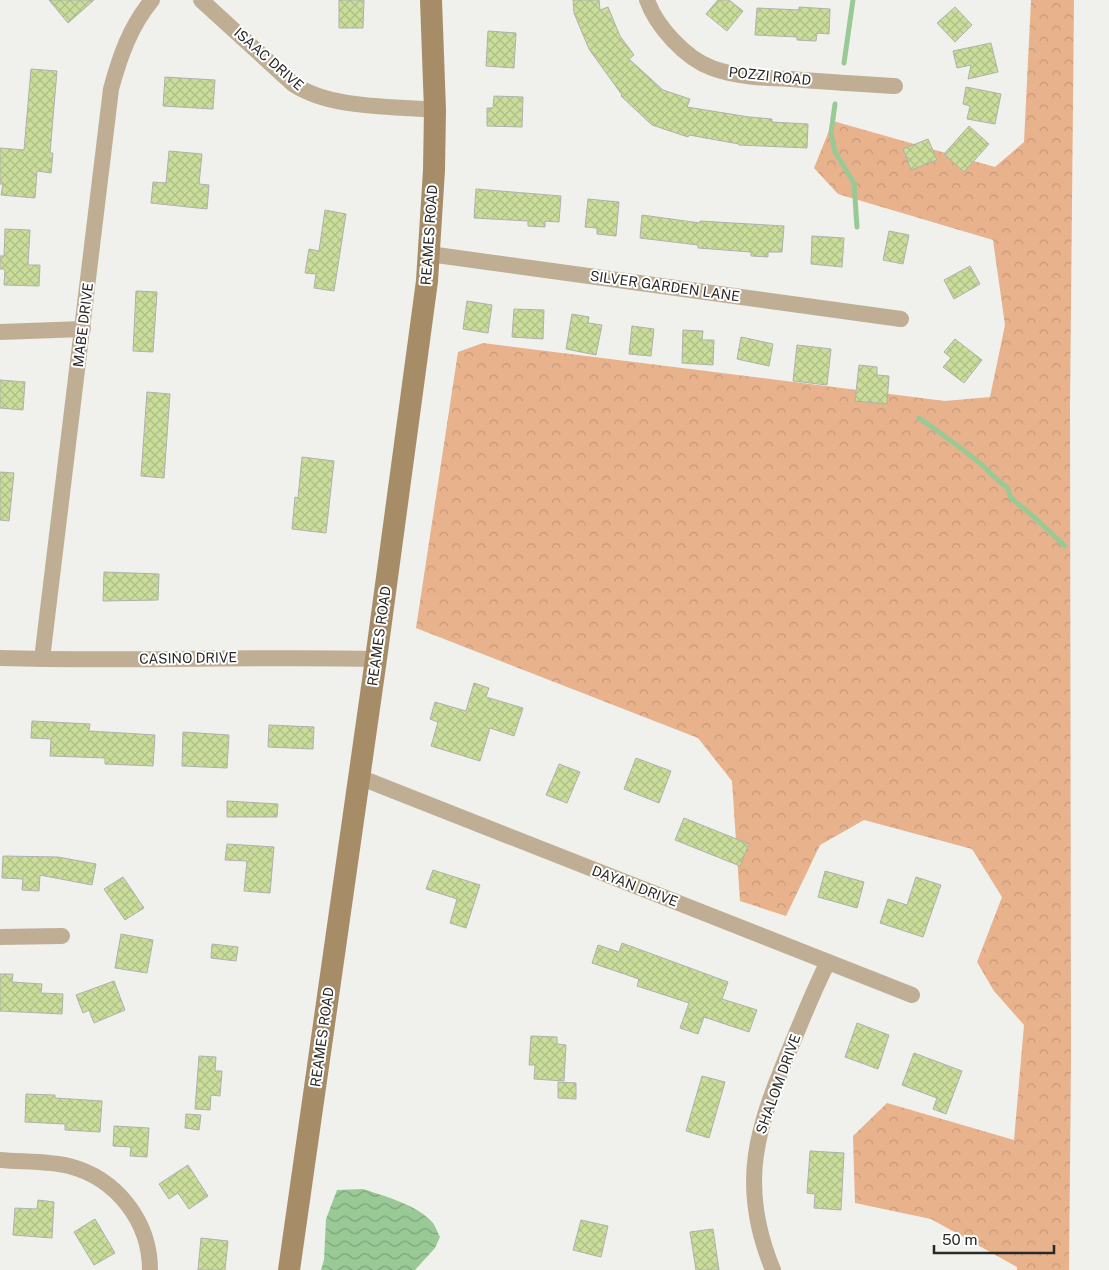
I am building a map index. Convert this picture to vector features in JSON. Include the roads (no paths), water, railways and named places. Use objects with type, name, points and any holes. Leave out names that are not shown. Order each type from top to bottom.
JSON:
[{"type":"main road","name":"REAMES ROAD","points":[[289,1270],[413,391],[429,254],[434,170],[431,0]]},
{"type":"street","name":"MABE DRIVE","points":[[42,659],[112,89],[119,59],[130,32],[152,0]]},
{"type":"street","name":"ISAAC DRIVE","points":[[201,0],[303,91],[328,99],[354,104],[434,110]]},
{"type":"street","name":"POZZI ROAD","points":[[647,0],[661,27],[695,59],[711,68],[734,74],[766,78],[895,86]]},
{"type":"street","name":"SILVER GARDEN LANE","points":[[429,254],[901,319]]},
{"type":"street","points":[[0,332],[83,330]]},
{"type":"street","name":"CASINO DRIVE","points":[[0,658],[292,657],[376,659]]},
{"type":"street","name":"DAYAN DRIVE","points":[[359,777],[912,995]]},
{"type":"street","points":[[0,937],[62,936]]},
{"type":"street","name":"SHALOM DRIVE","points":[[773,1270],[761,1239],[755,1211],[753,1186],[755,1156],[761,1125],[781,1071],[828,962]]},
{"type":"street","points":[[0,1160],[69,1166],[84,1172],[118,1192],[142,1228],[148,1245],[150,1270]]},
{"type":"water","points":[[363,1189],[410,1206],[427,1217],[434,1225],[440,1237],[435,1248],[415,1270],[321,1270],[324,1260],[326,1219],[337,1190]]},
{"type":"waterway","points":[[844,63],[853,0]]},
{"type":"waterway","points":[[835,104],[831,133],[835,152],[854,183],[857,227]]},
{"type":"waterway","points":[[919,418],[981,464],[1007,487],[1011,498],[1065,546]]}]
